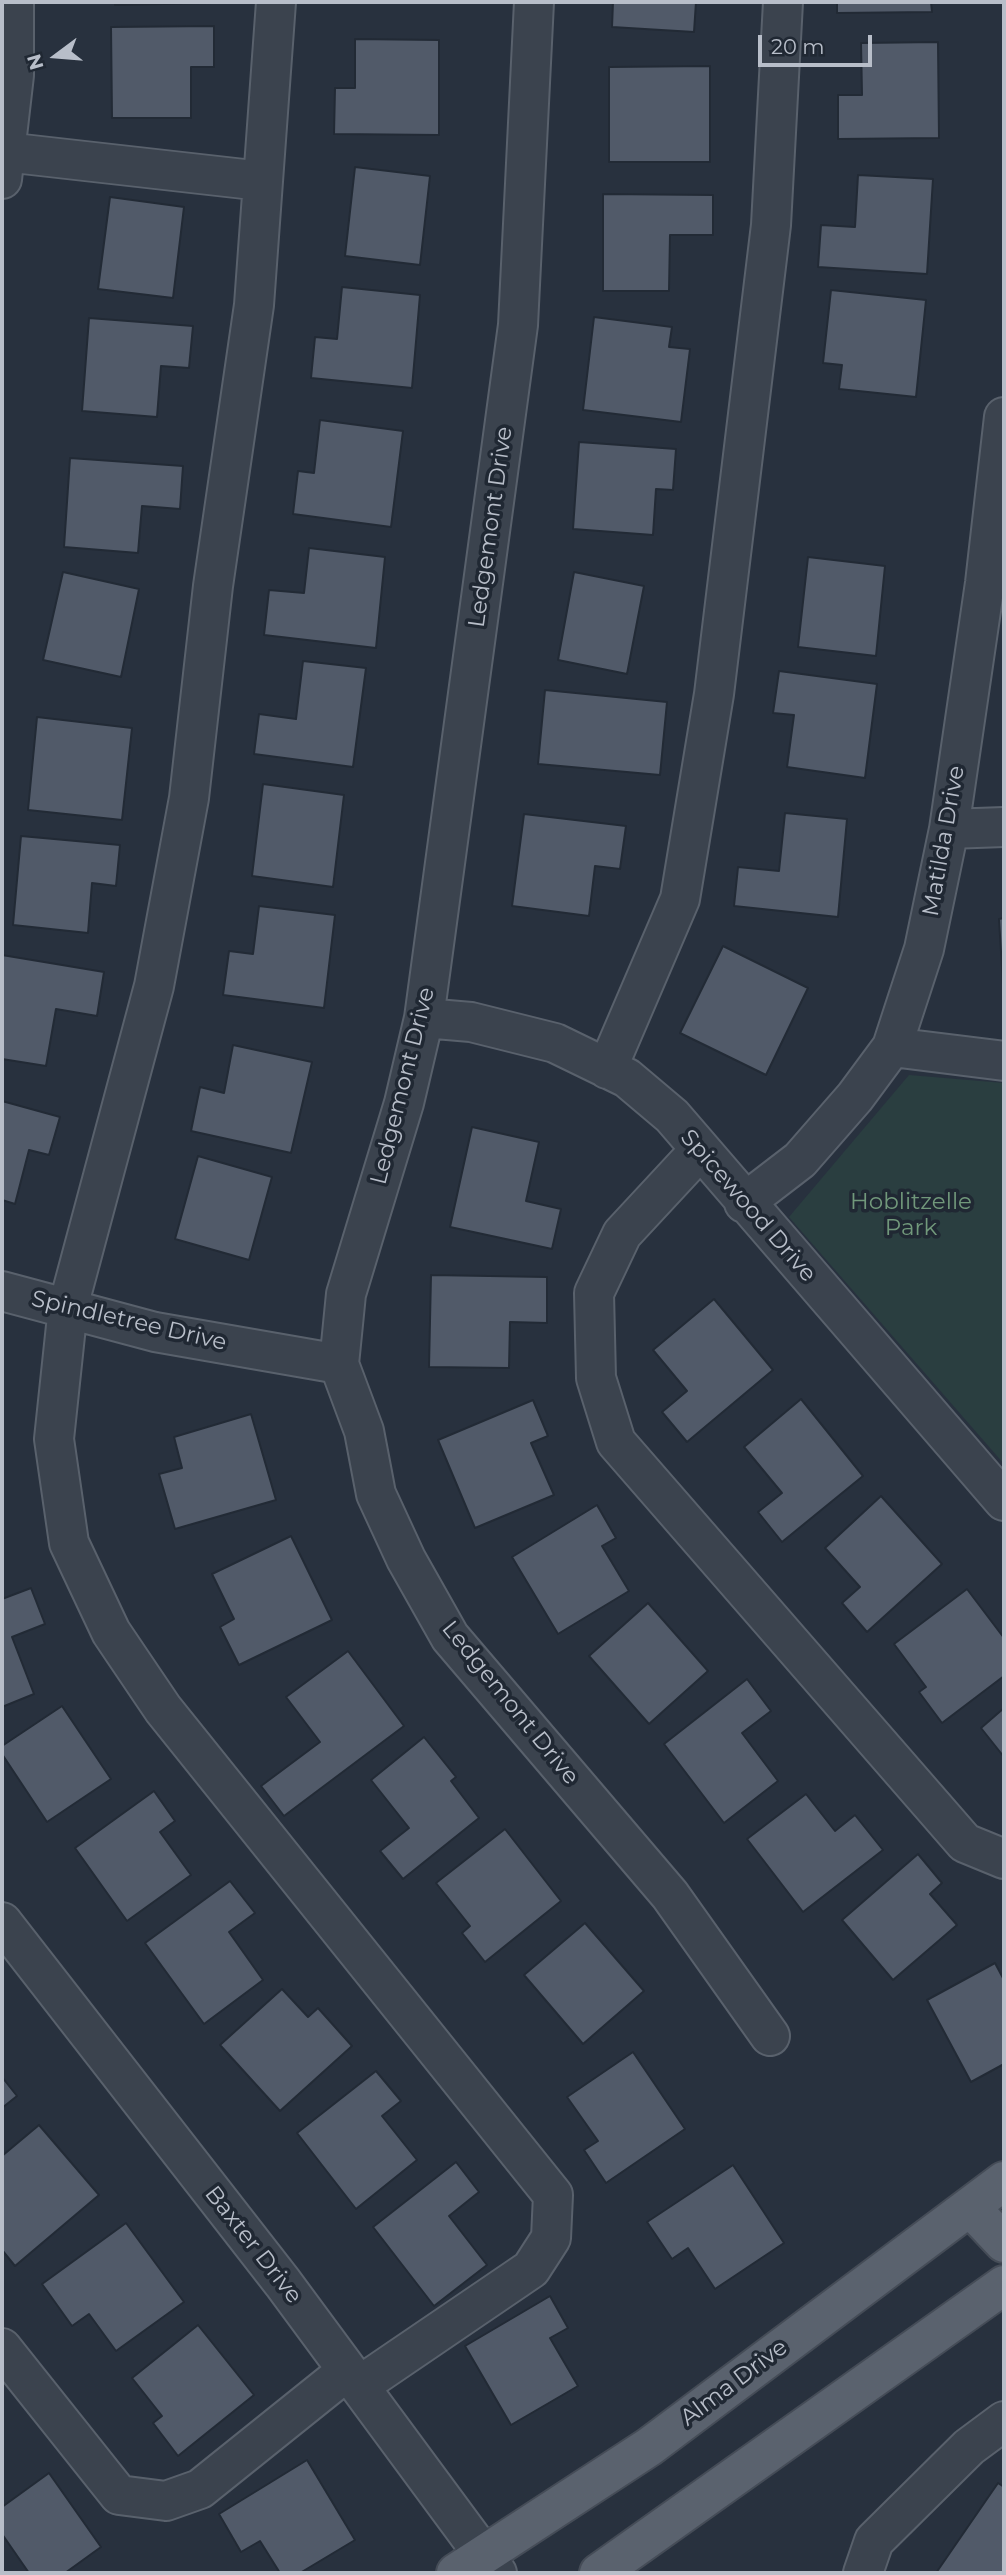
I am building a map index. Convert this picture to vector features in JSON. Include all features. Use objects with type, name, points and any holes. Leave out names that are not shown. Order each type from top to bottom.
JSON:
[{"type":"main road","name":"Alma Drive","points":[[479,2567],[649,2446],[1004,2181]]},
{"type":"main road","points":[[970,2207],[1004,2244]]},
{"type":"main road","points":[[599,2573],[1004,2284]]},
{"type":"street","points":[[14,2],[14,75],[3,166],[262,181]]},
{"type":"street","points":[[2,2348],[119,2495],[166,2501],[200,2489],[353,2379],[531,2269],[551,2238],[553,2195],[163,1709],[111,1632],[68,1543],[54,1439],[68,1307],[154,986],[189,798],[213,586],[254,305],[276,2]]},
{"type":"street","name":"Ledgemont Drive","points":[[534,2],[518,325],[424,1018],[404,1103],[346,1294],[339,1364],[364,1430],[376,1494],[406,1559],[450,1637],[670,1895],[769,2036]]},
{"type":"street","points":[[607,1069],[680,900],[685,872],[713,694],[771,225],[783,2]]},
{"type":"street","name":"Matilda Drive","points":[[744,1203],[800,1160],[855,1097],[892,1046],[924,948],[995,582],[1004,416]]},
{"type":"street","points":[[949,829],[1004,827]]},
{"type":"street","name":"Spicewood Drive","points":[[424,1018],[471,1022],[555,1043],[627,1078],[671,1116],[1004,1501]]},
{"type":"street","points":[[892,1046],[1004,1061]]},
{"type":"street","points":[[700,1150],[622,1234],[594,1293],[596,1378],[616,1442],[965,1843],[1004,1859]]},
{"type":"street","name":"Spindletree Drive","points":[[2,1291],[155,1332],[339,1364]]},
{"type":"street","name":"Baxter Drive","points":[[2,1922],[353,2379],[479,2567]]},
{"type":"street","points":[[863,2573],[874,2541],[987,2446],[1004,2421]]},
{"type":"green space","name":"Hoblitzelle Park","points":[[909,1075],[1004,1083],[1004,1464],[789,1217]]},
{"type":"building","points":[[115,2],[211,2],[211,3],[115,5]]},
{"type":"building","points":[[613,2],[696,2],[694,32],[612,27]]},
{"type":"building","points":[[837,2],[931,2],[932,12],[837,13]]},
{"type":"building","points":[[214,26],[214,67],[191,67],[191,118],[112,118],[111,27]]},
{"type":"building","points":[[355,39],[439,40],[439,135],[334,134],[335,88],[355,88]]},
{"type":"building","points":[[938,42],[939,138],[838,139],[838,95],[862,95],[861,43]]},
{"type":"building","points":[[710,66],[710,162],[609,162],[609,67]]},
{"type":"building","points":[[355,167],[430,176],[420,265],[345,256]]},
{"type":"building","points":[[858,175],[933,179],[927,274],[818,267],[821,225],[855,227]]},
{"type":"building","points":[[603,194],[713,195],[713,235],[670,235],[669,291],[603,291]]},
{"type":"building","points":[[110,197],[184,207],[173,298],[98,289]]},
{"type":"building","points":[[342,287],[420,295],[412,388],[311,378],[315,337],[337,339]]},
{"type":"building","points":[[831,290],[926,300],[916,397],[839,389],[842,365],[823,363]]},
{"type":"building","points":[[594,317],[672,327],[669,347],[690,349],[681,422],[583,410]]},
{"type":"building","points":[[89,318],[193,326],[189,368],[161,366],[157,417],[82,411]]},
{"type":"building","points":[[320,420],[403,431],[391,527],[293,514],[298,471],[314,473]]},
{"type":"building","points":[[579,442],[676,449],[673,490],[656,489],[653,535],[573,529]]},
{"type":"building","points":[[70,458],[183,466],[180,509],[142,506],[138,553],[64,547]]},
{"type":"building","points":[[309,548],[385,557],[376,648],[264,635],[269,590],[304,593]]},
{"type":"building","points":[[808,557],[885,566],[876,656],[798,647]]},
{"type":"building","points":[[63,572],[139,589],[121,677],[43,660]]},
{"type":"building","points":[[574,572],[644,586],[627,674],[558,660]]},
{"type":"building","points":[[303,661],[366,668],[353,767],[254,754],[259,714],[296,719]]},
{"type":"building","points":[[779,671],[877,684],[865,778],[787,767],[794,715],[773,713]]},
{"type":"building","points":[[545,690],[667,702],[660,775],[538,764]]},
{"type":"building","points":[[37,717],[132,728],[122,820],[28,810]]},
{"type":"building","points":[[263,784],[344,795],[333,887],[252,876]]},
{"type":"building","points":[[785,813],[847,819],[838,917],[734,906],[738,867],[779,871]]},
{"type":"building","points":[[524,814],[626,826],[620,869],[595,866],[589,916],[512,906]]},
{"type":"building","points":[[21,836],[120,845],[116,886],[92,883],[88,933],[13,925]]},
{"type":"building","points":[[259,906],[335,915],[324,1008],[223,995],[229,951],[253,954]]},
{"type":"building","points":[[1004,918],[1004,984],[1003,984],[999,919]]},
{"type":"building","points":[[723,946],[808,988],[766,1075],[680,1033]]},
{"type":"building","points":[[2,955],[104,972],[97,1016],[56,1009],[46,1066],[2,1059]]},
{"type":"building","points":[[233,1045],[312,1062],[291,1153],[191,1131],[200,1087],[224,1093]]},
{"type":"building","points":[[2,1101],[60,1117],[49,1155],[29,1150],[15,1204],[2,1200]]},
{"type":"building","points":[[472,1127],[539,1142],[526,1201],[561,1209],[552,1249],[450,1227]]},
{"type":"building","points":[[198,1156],[272,1177],[249,1260],[175,1239]]},
{"type":"building","points":[[431,1275],[547,1277],[547,1323],[510,1322],[509,1368],[429,1367]]},
{"type":"building","points":[[714,1299],[773,1370],[687,1442],[662,1412],[687,1391],[653,1350]]},
{"type":"building","points":[[801,1399],[863,1476],[782,1542],[758,1512],[782,1493],[744,1447]]},
{"type":"building","points":[[533,1400],[548,1436],[531,1443],[554,1495],[475,1528],[438,1440]]},
{"type":"building","points":[[251,1414],[276,1500],[175,1529],[159,1474],[182,1468],[174,1437]]},
{"type":"building","points":[[881,1496],[942,1564],[867,1632],[842,1603],[860,1587],[825,1548]]},
{"type":"building","points":[[597,1505],[616,1538],[602,1546],[629,1591],[558,1634],[512,1557]]},
{"type":"building","points":[[291,1536],[332,1620],[239,1665],[220,1627],[234,1619],[212,1574]]},
{"type":"building","points":[[31,1588],[45,1624],[12,1637],[34,1694],[2,1707],[2,1599]]},
{"type":"building","points":[[967,1589],[1004,1638],[1004,1676],[942,1723],[919,1692],[926,1687],[894,1644]]},
{"type":"building","points":[[648,1603],[708,1671],[649,1724],[589,1656]]},
{"type":"building","points":[[348,1651],[404,1726],[284,1816],[261,1786],[320,1742],[286,1697]]},
{"type":"building","points":[[747,1679],[771,1711],[742,1733],[778,1781],[724,1823],[664,1744]]},
{"type":"building","points":[[62,1706],[111,1779],[47,1822],[2,1754],[2,1746]]},
{"type":"building","points":[[1004,1708],[1004,1757],[981,1728]]},
{"type":"building","points":[[424,1737],[456,1777],[451,1781],[479,1818],[403,1879],[380,1851],[409,1828],[371,1780]]},
{"type":"building","points":[[154,1791],[175,1821],[160,1832],[191,1875],[127,1921],[75,1848]]},
{"type":"building","points":[[806,1794],[835,1831],[855,1815],[883,1850],[803,1912],[747,1839]]},
{"type":"building","points":[[505,1829],[561,1901],[485,1962],[462,1933],[470,1926],[436,1883]]},
{"type":"building","points":[[918,1854],[942,1883],[930,1894],[957,1925],[893,1980],[842,1920]]},
{"type":"building","points":[[230,1881],[255,1913],[229,1932],[263,1980],[204,2024],[145,1943]]},
{"type":"building","points":[[585,1923],[644,1991],[583,2044],[524,1975]]},
{"type":"building","points":[[995,1963],[1004,1980],[1004,2064],[971,2082],[927,2000]]},
{"type":"building","points":[[282,1989],[308,2017],[318,2008],[352,2046],[280,2111],[220,2045]]},
{"type":"building","points":[[633,2052],[685,2129],[606,2183],[584,2150],[598,2141],[567,2097]]},
{"type":"building","points":[[376,2071],[401,2101],[382,2116],[417,2160],[356,2209],[297,2133]]},
{"type":"building","points":[[2,2077],[17,2096],[2,2108]]},
{"type":"building","points":[[39,2125],[99,2195],[15,2266],[2,2250],[2,2156]]},
{"type":"building","points":[[456,2162],[479,2192],[449,2216],[487,2265],[434,2306],[373,2227]]},
{"type":"building","points":[[733,2165],[784,2243],[715,2289],[688,2248],[672,2259],[647,2222]]},
{"type":"building","points":[[126,2223],[184,2302],[116,2351],[89,2314],[72,2326],[42,2284]]},
{"type":"building","points":[[550,2296],[568,2328],[550,2338],[578,2386],[511,2425],[465,2346]]},
{"type":"building","points":[[198,2325],[254,2395],[178,2456],[153,2423],[162,2416],[132,2378]]},
{"type":"building","points":[[307,2460],[355,2540],[300,2573],[280,2573],[260,2541],[241,2552],[219,2514]]},
{"type":"building","points":[[49,2473],[101,2547],[65,2573],[29,2573],[2,2534],[2,2507]]},
{"type":"building","points":[[998,2483],[1004,2487],[1004,2573],[936,2573]]}]
